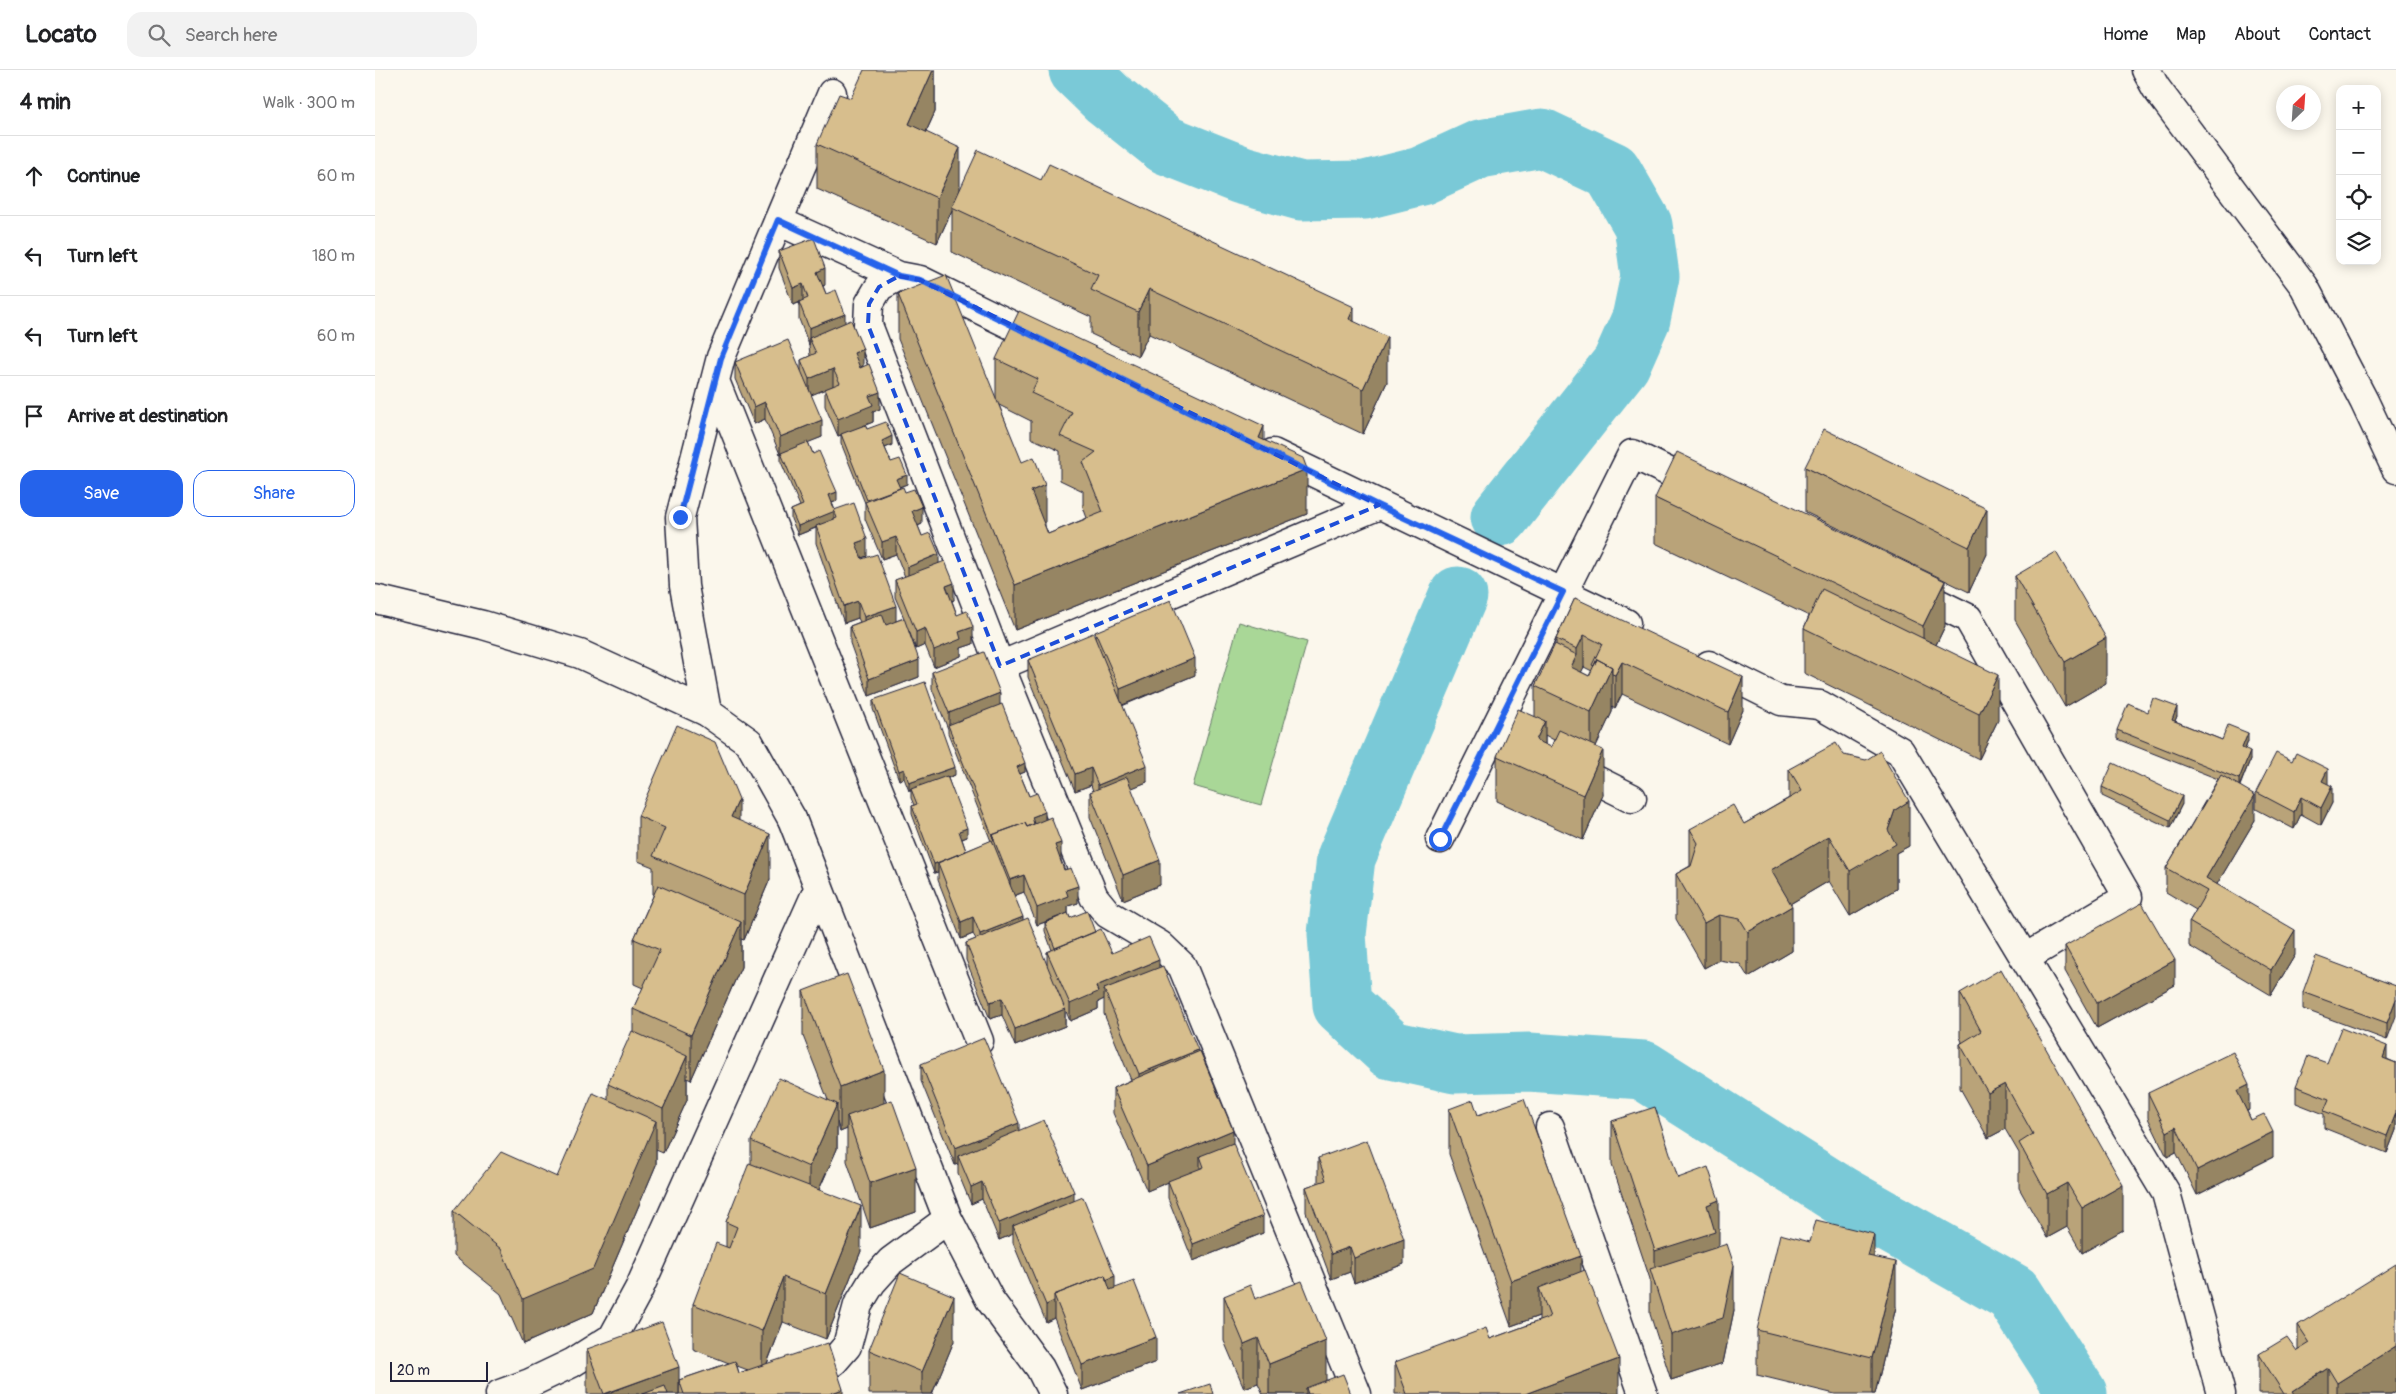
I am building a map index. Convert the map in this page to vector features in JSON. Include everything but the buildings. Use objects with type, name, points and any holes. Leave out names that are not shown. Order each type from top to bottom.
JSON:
[{"type":"street","points":[[2146,70],[2156,88],[2304,286],[2364,401],[2396,469]]},
{"type":"street","points":[[707,712],[684,586],[680,517],[721,358],[832,93]]},
{"type":"street","points":[[778,220],[899,276],[920,280],[1070,354]]},
{"type":"street","points":[[899,276],[879,286],[869,304],[868,325],[1000,666],[1094,897],[1108,914],[1160,945],[1183,966],[1357,1394]]},
{"type":"street","points":[[715,381],[979,1041]]},
{"type":"street","points":[[1247,440],[1379,506],[1563,592],[1651,636]]},
{"type":"street","points":[[1440,839],[1632,454],[1721,497]]},
{"type":"street","points":[[1000,666],[1379,506]]},
{"type":"street","points":[[1889,579],[1968,618],[2128,897],[2025,958]]},
{"type":"street","points":[[375,599],[483,625],[579,654],[707,712],[749,742],[792,820],[948,1219],[990,1300],[1040,1368],[1053,1394]]},
{"type":"street","points":[[1685,653],[1781,701],[1820,705],[1901,751],[2166,1193],[2221,1394]]},
{"type":"street","points":[[1494,730],[1520,743]]},
{"type":"street","points":[[1546,756],[1632,798]]},
{"type":"street","points":[[500,1394],[530,1384],[572,1363],[613,1337],[639,1289],[819,887]]},
{"type":"street","points":[[1550,1126],[1643,1394]]},
{"type":"street","points":[[778,1380],[821,1370],[834,1361],[847,1346],[858,1305],[872,1282],[891,1261],[948,1219]]},
{"type":"highlighted area","points":[[899,276],[920,280],[1379,505],[1000,666],[868,325],[869,304],[879,287]]},
{"type":"green space","points":[[1239,622],[1307,642],[1261,805],[1193,786]]},
{"type":"waterway","points":[[1078,70],[1107,98],[1166,145],[1242,175],[1301,191],[1365,190],[1421,176],[1480,149],[1542,138],[1612,171],[1643,225],[1650,276],[1641,319],[1621,364],[1500,517]]},
{"type":"waterway","points":[[1458,596],[1346,858],[1337,934],[1342,1005],[1391,1050],[1455,1064],[1529,1062],[1643,1070],[1840,1195],[2013,1293],[2078,1394]]},
{"type":"route","points":[[680,517],[721,358],[778,220],[899,276],[920,280],[1379,506],[1563,592],[1440,839]]}]
